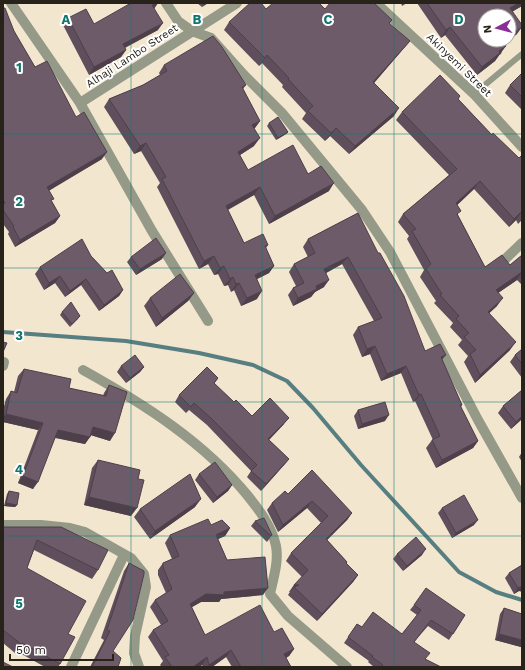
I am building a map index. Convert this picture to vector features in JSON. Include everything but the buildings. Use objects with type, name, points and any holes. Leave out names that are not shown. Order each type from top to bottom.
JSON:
[{"type":"street","points":[[11,3],[80,103],[152,231],[208,321]]},
{"type":"street","points":[[166,3],[178,21],[192,31],[211,38],[244,75],[282,113],[362,210],[390,252],[478,420],[522,498]]},
{"type":"street","name":"Alhaji Lambo Street","points":[[80,103],[237,3]]},
{"type":"street","name":"Akinyemi Street","points":[[376,3],[474,94],[522,147]]},
{"type":"street","points":[[504,261],[522,243]]},
{"type":"street","points":[[83,370],[142,405],[208,453],[224,467],[258,508],[271,529],[276,546],[277,559],[270,594],[288,616],[347,667]]},
{"type":"street","points":[[3,525],[41,525],[70,528],[85,532],[131,558],[144,574],[146,586],[135,636],[134,653],[139,667]]},
{"type":"street","points":[[71,667],[124,555]]},
{"type":"lane","points":[[474,94],[522,54]]},
{"type":"waterway","points":[[3,332],[126,341],[199,353],[253,365],[287,381],[313,408],[361,465],[459,572],[496,592],[522,600]]}]
